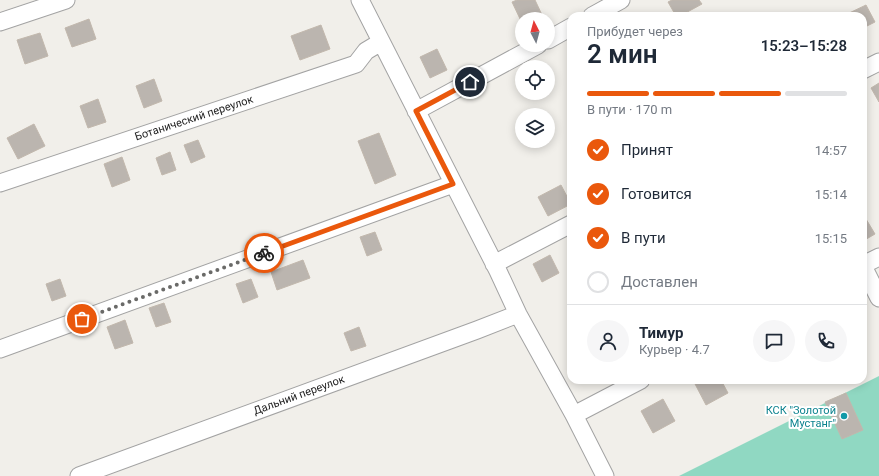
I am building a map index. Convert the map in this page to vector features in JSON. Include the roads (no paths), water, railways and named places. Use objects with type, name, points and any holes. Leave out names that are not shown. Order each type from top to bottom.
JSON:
[{"type":"street","points":[[0,22],[66,0]]},
{"type":"street","points":[[360,0],[518,314],[574,415],[605,476]]},
{"type":"street","points":[[599,12],[621,0]]},
{"type":"street","points":[[555,36],[567,29]]},
{"type":"street","name":"Ботанический переулок","points":[[0,183],[356,64],[366,52],[381,42]]},
{"type":"street","points":[[416,111],[525,52]]},
{"type":"street","points":[[867,68],[879,62]]},
{"type":"street","points":[[0,349],[453,184]]},
{"type":"street","points":[[494,264],[567,226]]},
{"type":"street","points":[[867,264],[879,257]]},
{"type":"street","points":[[867,274],[879,298]]},
{"type":"street","name":"Дальний переулок","points":[[79,476],[518,314]]},
{"type":"street","points":[[574,415],[633,384]]},
{"type":"place","name":"КСК \"Золотой Мустанг\"","points":[[844,416]]}]
